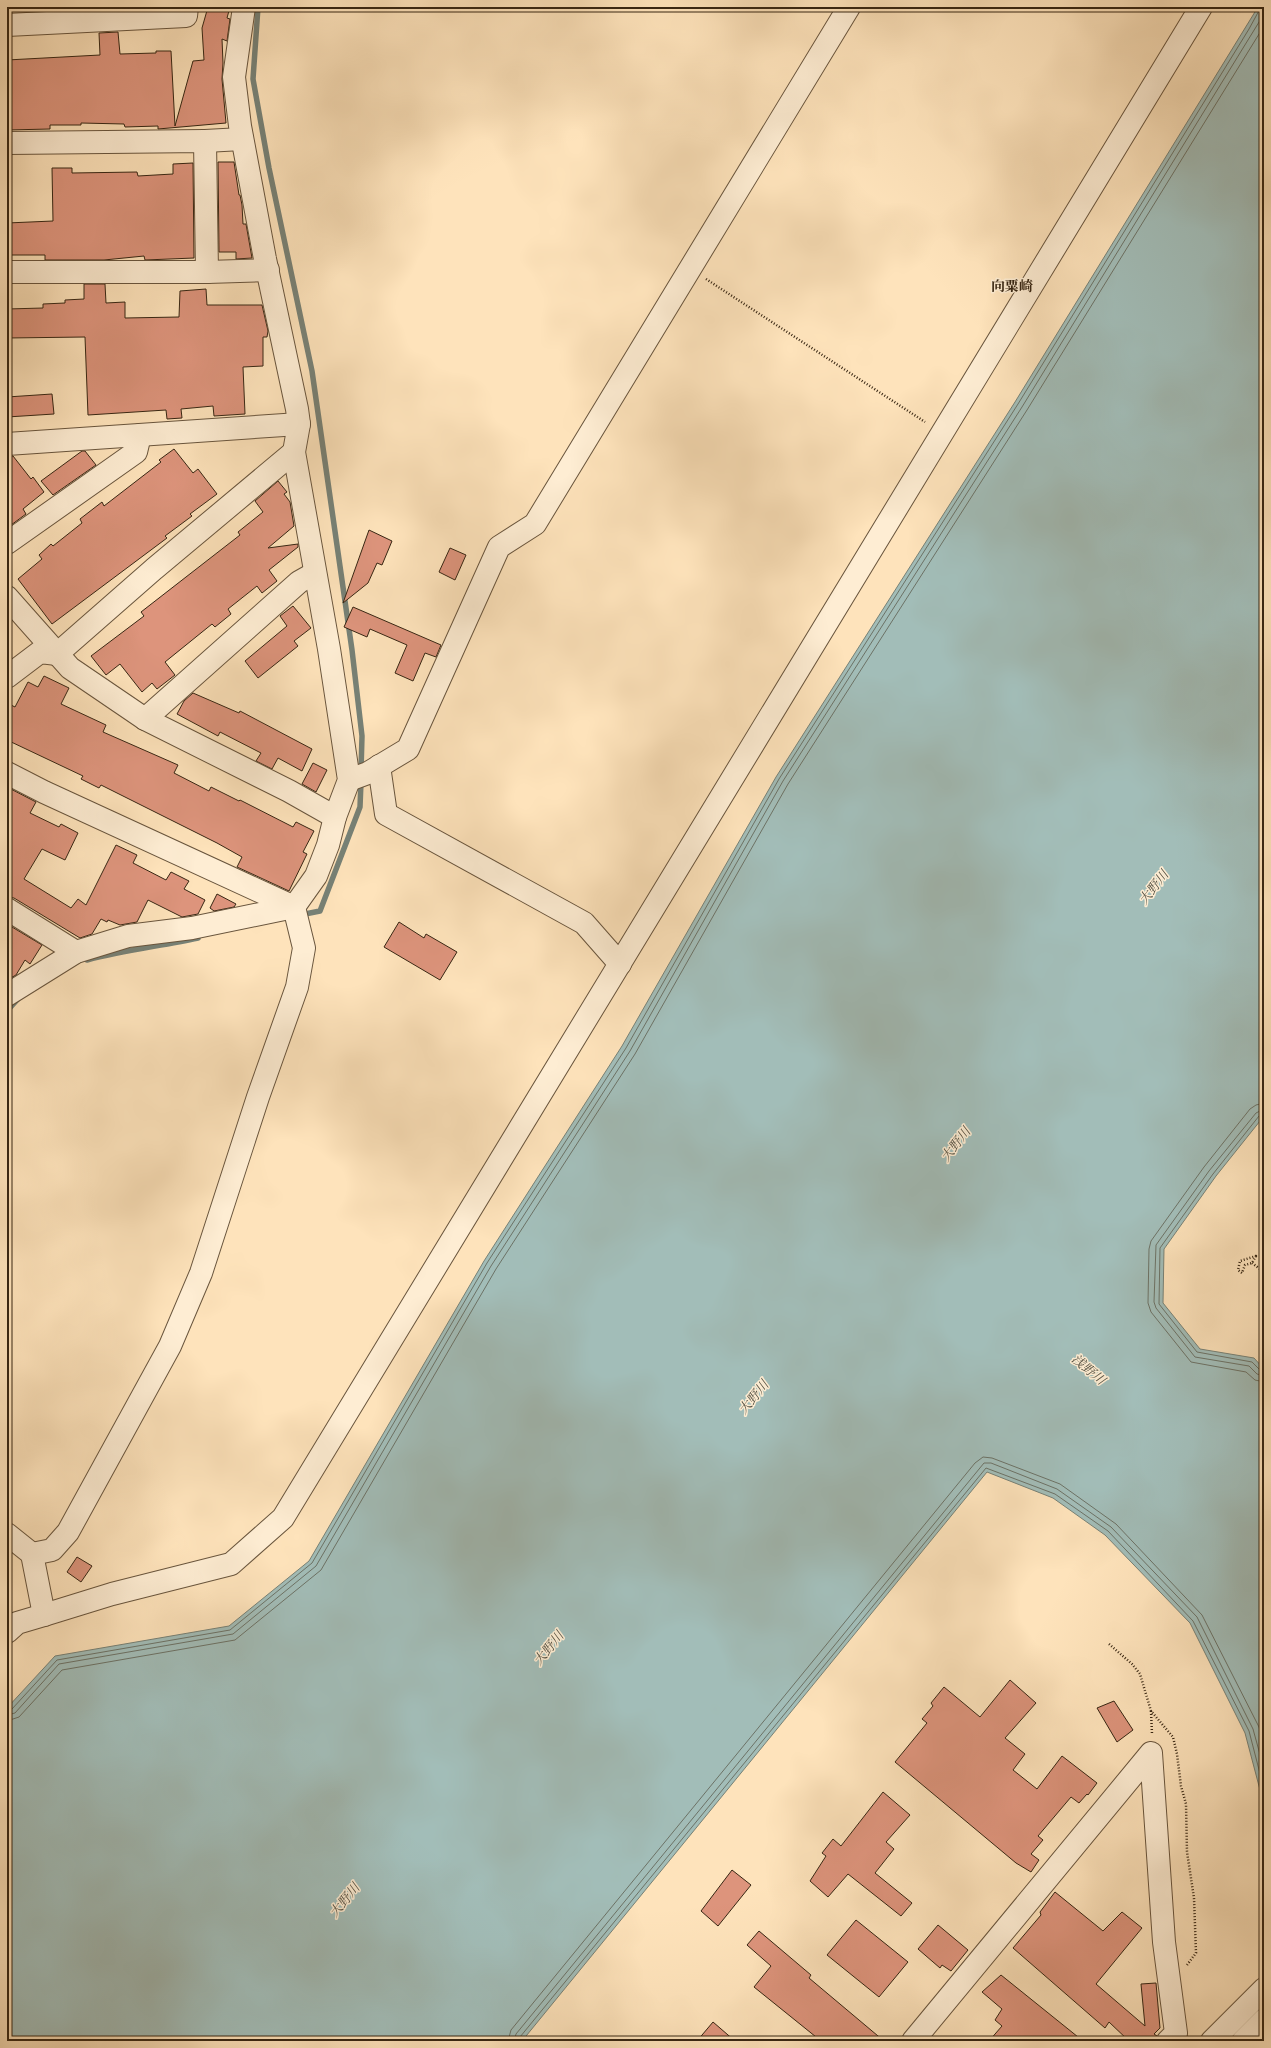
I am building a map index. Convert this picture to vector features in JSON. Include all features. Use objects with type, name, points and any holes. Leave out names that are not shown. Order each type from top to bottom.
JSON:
[{"type":"street","points":[[7,25],[186,16],[187,7]]},
{"type":"street","points":[[244,7],[234,77],[242,139],[299,424],[294,452],[329,649],[363,774],[386,814],[584,923],[620,964]]},
{"type":"street","points":[[32,1554],[52,1550],[68,1532],[170,1346],[201,1273],[258,1097],[297,987],[304,948],[296,915],[316,876],[328,845],[335,817],[363,774],[408,749],[499,548],[535,524],[849,7]]},
{"type":"street","points":[[7,1632],[17,1623],[112,1594],[231,1564],[283,1518],[1201,7]]},
{"type":"street","points":[[7,143],[205,141],[242,139]]},
{"type":"street","points":[[205,141],[207,272]]},
{"type":"street","points":[[7,272],[207,272],[268,270]]},
{"type":"street","points":[[7,444],[299,424]]},
{"type":"street","points":[[7,543],[136,452],[140,435]]},
{"type":"street","points":[[7,677],[40,652],[57,654],[154,569],[294,452]]},
{"type":"street","points":[[145,719],[299,582],[315,573]]},
{"type":"street","points":[[7,597],[70,668],[145,719],[289,791],[335,817]]},
{"type":"street","points":[[7,773],[296,915]]},
{"type":"street","points":[[7,909],[76,952]]},
{"type":"street","points":[[7,995],[76,952],[128,936],[296,915]]},
{"type":"street","points":[[7,1534],[32,1554],[44,1615]]},
{"type":"street","points":[[913,2041],[1151,1752],[1164,1942],[1176,2033],[1168,2041]]},
{"type":"street","points":[[1212,2041],[1264,1989]]},
{"type":"street","points":[[1243,2041],[1264,2020]]},
{"type":"path","points":[[690,268],[942,434]]},
{"type":"path","points":[[1256,1256],[1252,1263],[1245,1265],[1242,1273],[1238,1270],[1240,1261],[1256,1256]]},
{"type":"path","points":[[1252,1263],[1264,1272]]},
{"type":"water","points":[[1258,7],[1264,7],[1264,1116],[1216,1176],[1164,1249],[1163,1303],[1200,1349],[1254,1358],[1264,1369],[1264,1805],[1245,1733],[1190,1623],[1105,1535],[1053,1498],[987,1472],[522,2041],[7,2041],[7,1708],[55,1656],[229,1626],[309,1561],[484,1261],[622,1046],[776,777],[1015,402]]},
{"type":"building","points":[[208,7],[230,7],[227,18],[230,19],[227,41],[222,39],[222,79],[226,123],[158,129],[158,126],[125,127],[124,124],[81,123],[81,125],[50,125],[50,129],[7,130],[7,60],[100,55],[99,33],[118,32],[120,54],[171,51],[175,126],[193,61],[204,60],[202,28]]},
{"type":"building","points":[[218,162],[234,162],[242,205],[243,224],[246,224],[252,258],[236,259],[236,252],[219,252]]},
{"type":"building","points":[[193,163],[194,258],[145,260],[144,256],[104,260],[45,260],[45,255],[7,255],[7,223],[53,221],[52,168],[72,168],[72,173],[137,172],[138,176],[173,174],[173,164]]},
{"type":"building","points":[[84,284],[105,284],[106,303],[125,302],[125,318],[179,317],[180,291],[206,289],[207,305],[262,305],[268,331],[267,337],[263,337],[263,366],[243,367],[245,414],[214,416],[213,406],[181,409],[182,418],[167,419],[166,410],[88,415],[85,337],[7,338],[7,309],[43,308],[43,304],[65,303],[65,300],[84,299]]},
{"type":"building","points":[[52,394],[54,414],[7,417],[7,397]]},
{"type":"building","points":[[174,449],[193,473],[198,469],[217,494],[190,514],[192,516],[165,536],[167,538],[52,624],[18,579],[42,559],[39,555],[51,544],[53,546],[82,523],[80,519],[102,502],[104,506],[161,462],[159,460]]},
{"type":"building","points":[[82,451],[85,451],[96,465],[53,495],[41,481]]},
{"type":"building","points":[[7,456],[13,456],[31,479],[33,477],[44,492],[23,509],[26,514],[7,528]]},
{"type":"building","points":[[278,481],[287,492],[284,494],[290,502],[294,526],[268,548],[298,544],[298,547],[269,570],[277,581],[262,593],[257,586],[228,609],[231,614],[215,627],[212,624],[165,662],[175,675],[157,689],[152,683],[142,692],[120,664],[106,675],[91,656],[144,616],[141,612],[240,535],[238,532],[263,512],[255,501]]},
{"type":"building","points":[[369,530],[392,541],[382,565],[377,563],[368,583],[343,603]]},
{"type":"building","points":[[450,548],[466,555],[455,580],[439,572]]},
{"type":"building","points":[[293,606],[311,628],[294,641],[298,646],[258,678],[245,661],[287,626],[280,616]]},
{"type":"building","points":[[353,607],[441,645],[436,657],[425,653],[413,681],[395,673],[407,645],[370,629],[367,637],[344,627]]},
{"type":"building","points":[[44,676],[69,688],[61,704],[106,725],[103,732],[178,765],[174,773],[209,791],[211,787],[239,801],[240,800],[293,827],[296,822],[314,831],[303,852],[307,854],[289,891],[237,867],[242,857],[217,843],[101,785],[99,788],[81,779],[83,776],[7,740],[7,703],[15,707],[28,682],[38,687]]},
{"type":"building","points":[[193,693],[239,713],[240,711],[312,749],[302,771],[278,758],[272,769],[256,761],[261,753],[220,732],[218,736],[177,714],[184,701]]},
{"type":"building","points":[[313,763],[327,770],[316,792],[302,784]]},
{"type":"building","points":[[7,787],[36,802],[30,813],[59,827],[61,824],[78,833],[65,860],[42,849],[24,879],[71,908],[78,899],[86,905],[116,845],[137,855],[133,863],[166,880],[171,872],[189,881],[184,889],[205,900],[198,914],[182,917],[148,900],[137,922],[120,925],[101,919],[92,934],[80,938],[14,898],[7,897]]},
{"type":"building","points":[[217,894],[236,904],[234,907],[214,911],[210,908]]},
{"type":"building","points":[[399,922],[424,938],[426,934],[457,952],[440,980],[384,947]]},
{"type":"building","points":[[7,924],[42,945],[30,964],[25,960],[16,975],[7,980]]},
{"type":"building","points":[[77,1557],[92,1566],[81,1582],[67,1572]]},
{"type":"building","points":[[1010,1680],[1036,1703],[1005,1738],[1025,1754],[1013,1770],[1037,1789],[1062,1756],[1097,1783],[1088,1795],[1087,1794],[1079,1803],[1071,1797],[1038,1836],[1043,1840],[1031,1854],[1039,1860],[1031,1872],[1016,1863],[895,1762],[927,1723],[922,1719],[933,1706],[931,1703],[944,1687],[980,1717]]},
{"type":"building","points":[[1114,1701],[1133,1730],[1117,1742],[1097,1708]]},
{"type":"building","points":[[883,1792],[910,1815],[886,1842],[894,1849],[875,1873],[912,1903],[901,1916],[848,1874],[828,1897],[810,1881],[826,1856],[822,1853],[833,1839],[841,1846]]},
{"type":"building","points":[[732,1870],[751,1885],[718,1926],[701,1911]]},
{"type":"building","points":[[1055,1892],[1103,1931],[1122,1912],[1142,1928],[1096,1984],[1145,2026],[1141,1984],[1156,1983],[1160,2028],[1154,2034],[1157,2036],[1156,2041],[1129,2041],[1109,2022],[1105,2028],[1013,1948],[1041,1915],[1040,1912]]},
{"type":"building","points":[[856,1920],[908,1962],[879,1997],[827,1955]]},
{"type":"building","points":[[938,1925],[968,1950],[951,1971],[942,1965],[940,1968],[918,1949]]},
{"type":"building","points":[[759,1931],[811,1975],[809,1978],[884,2041],[821,2041],[754,1987],[771,1966],[747,1945]]},
{"type":"building","points":[[1001,1975],[1083,2041],[989,2041],[1002,2026],[995,2020],[1002,2009],[982,1992]]},
{"type":"building","points":[[713,2022],[735,2041],[697,2041]]},
{"type":"waterway","points":[[258,7],[253,79],[269,168],[312,371],[352,650],[362,736],[361,771]]},
{"type":"waterway","points":[[300,915],[320,911],[360,807],[361,782]]},
{"type":"waterway","points":[[87,960],[115,953],[198,938]]},
{"type":"waterway","points":[[7,1011],[17,1000]]},
{"type":"district","name":"向粟崎","points":[[1012,286]]},
{"type":"water label","name":"大野川","points":[[1153,887]]},
{"type":"water label","name":"大野川","points":[[955,1144]]},
{"type":"water label","name":"浅野川","points":[[1089,1369]]},
{"type":"water label","name":"大野川","points":[[753,1397]]},
{"type":"water label","name":"大野川","points":[[548,1648]]},
{"type":"water label","name":"大野川","points":[[344,1900]]}]
